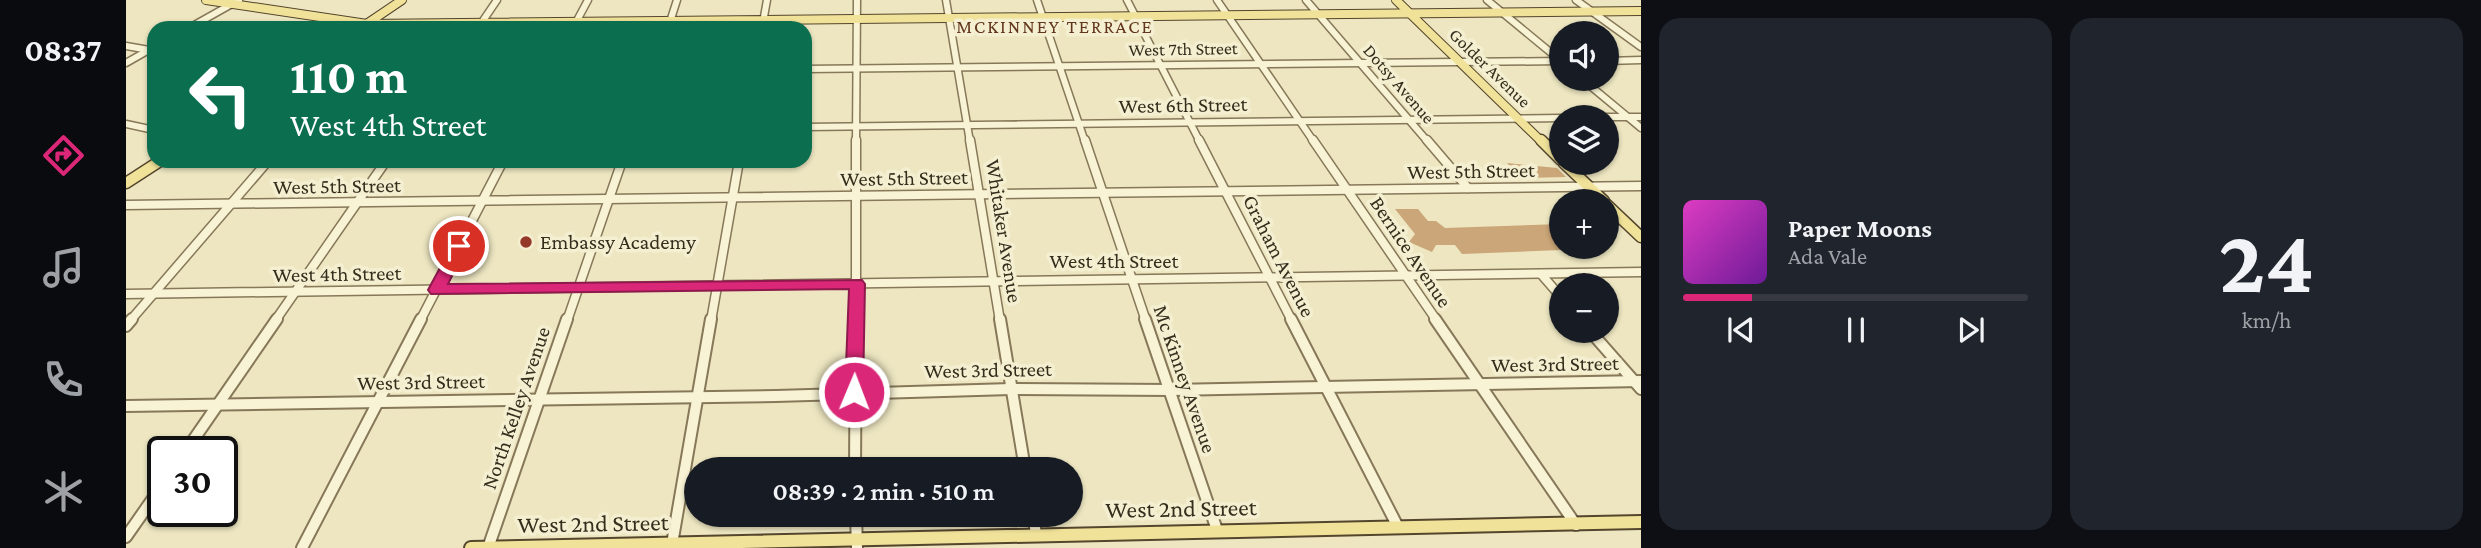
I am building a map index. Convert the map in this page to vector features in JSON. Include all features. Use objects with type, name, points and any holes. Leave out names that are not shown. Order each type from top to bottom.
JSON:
[{"type":"main road","points":[[206,0],[236,2],[337,21]]},
{"type":"main road","points":[[370,21],[402,0]]},
{"type":"main road","name":"Golder Avenue","points":[[1396,0],[1549,148]]},
{"type":"main road","points":[[812,21],[1042,16],[1641,11]]},
{"type":"main road","points":[[126,183],[149,168]]},
{"type":"main road","name":"Golder Avenue","points":[[1576,175],[1590,189]]},
{"type":"main road","name":"Golder Avenue","points":[[1619,216],[1641,237]]},
{"type":"main road","name":"West 2nd Street","points":[[471,548],[857,544],[1036,534],[1641,523]]},
{"type":"street","points":[[483,21],[497,0]]},
{"type":"street","points":[[577,21],[588,0]]},
{"type":"street","points":[[670,21],[677,0]]},
{"type":"street","points":[[763,21],[767,0]]},
{"type":"street","points":[[855,457],[857,0]]},
{"type":"street","name":"Whitaker Avenue","points":[[946,0],[1023,457]]},
{"type":"street","name":"Mc Kinney Avenue","points":[[1037,0],[1217,530]]},
{"type":"street","name":"Graham Avenue","points":[[1127,0],[1398,527]]},
{"type":"street","name":"Bernice Avenue","points":[[1217,0],[1576,525]]},
{"type":"street","name":"Dotsy Avenue","points":[[1306,0],[1468,188]]},
{"type":"street","points":[[1487,0],[1549,51]]},
{"type":"street","points":[[1576,0],[1641,47]]},
{"type":"street","points":[[202,21],[236,2]]},
{"type":"street","points":[[126,46],[147,48]]},
{"type":"street","points":[[126,63],[147,52]]},
{"type":"street","points":[[1619,61],[1641,60]]},
{"type":"street","name":"West 7th Street","points":[[812,69],[1549,61]]},
{"type":"street","points":[[1597,91],[1641,128]]},
{"type":"street","points":[[1619,117],[1641,117]]},
{"type":"street","name":"West 6th Street","points":[[812,127],[1549,118]]},
{"type":"street","points":[[126,124],[147,128]]},
{"type":"street","points":[[126,326],[262,168]]},
{"type":"street","points":[[196,436],[381,168]]},
{"type":"street","points":[[302,548],[499,168]]},
{"type":"street","name":"North Kelley Avenue","points":[[488,548],[619,168]]},
{"type":"street","points":[[672,544],[738,168]]},
{"type":"street","name":"West 5th Street","points":[[126,205],[1641,186]]},
{"type":"street","name":"West 4th Street","points":[[126,294],[857,284],[993,279],[1133,280],[1641,272]]},
{"type":"street","points":[[1541,274],[1549,283]]},
{"type":"street","points":[[1601,343],[1639,384]]},
{"type":"street","name":"West 3rd Street","points":[[126,406],[1011,389],[1171,390],[1639,384]]},
{"type":"street","points":[[126,537],[147,507]]},
{"type":"street","points":[[1035,527],[1036,534]]},
{"type":"building","points":[[1507,163],[1549,167],[1549,175],[1566,177],[1521,178]]},
{"type":"building","points":[[1395,209],[1418,209],[1428,221],[1436,221],[1445,228],[1549,224],[1549,250],[1462,254],[1455,245],[1436,245],[1432,252],[1409,242],[1415,234]]},
{"type":"place","name":"Embassy Academy","points":[[526,242]]},
{"type":"district","name":"MCKINNEY TERRACE","points":[[1055,26]]},
{"type":"route","points":[[459,246],[436,290],[857,284],[854,392]]}]
